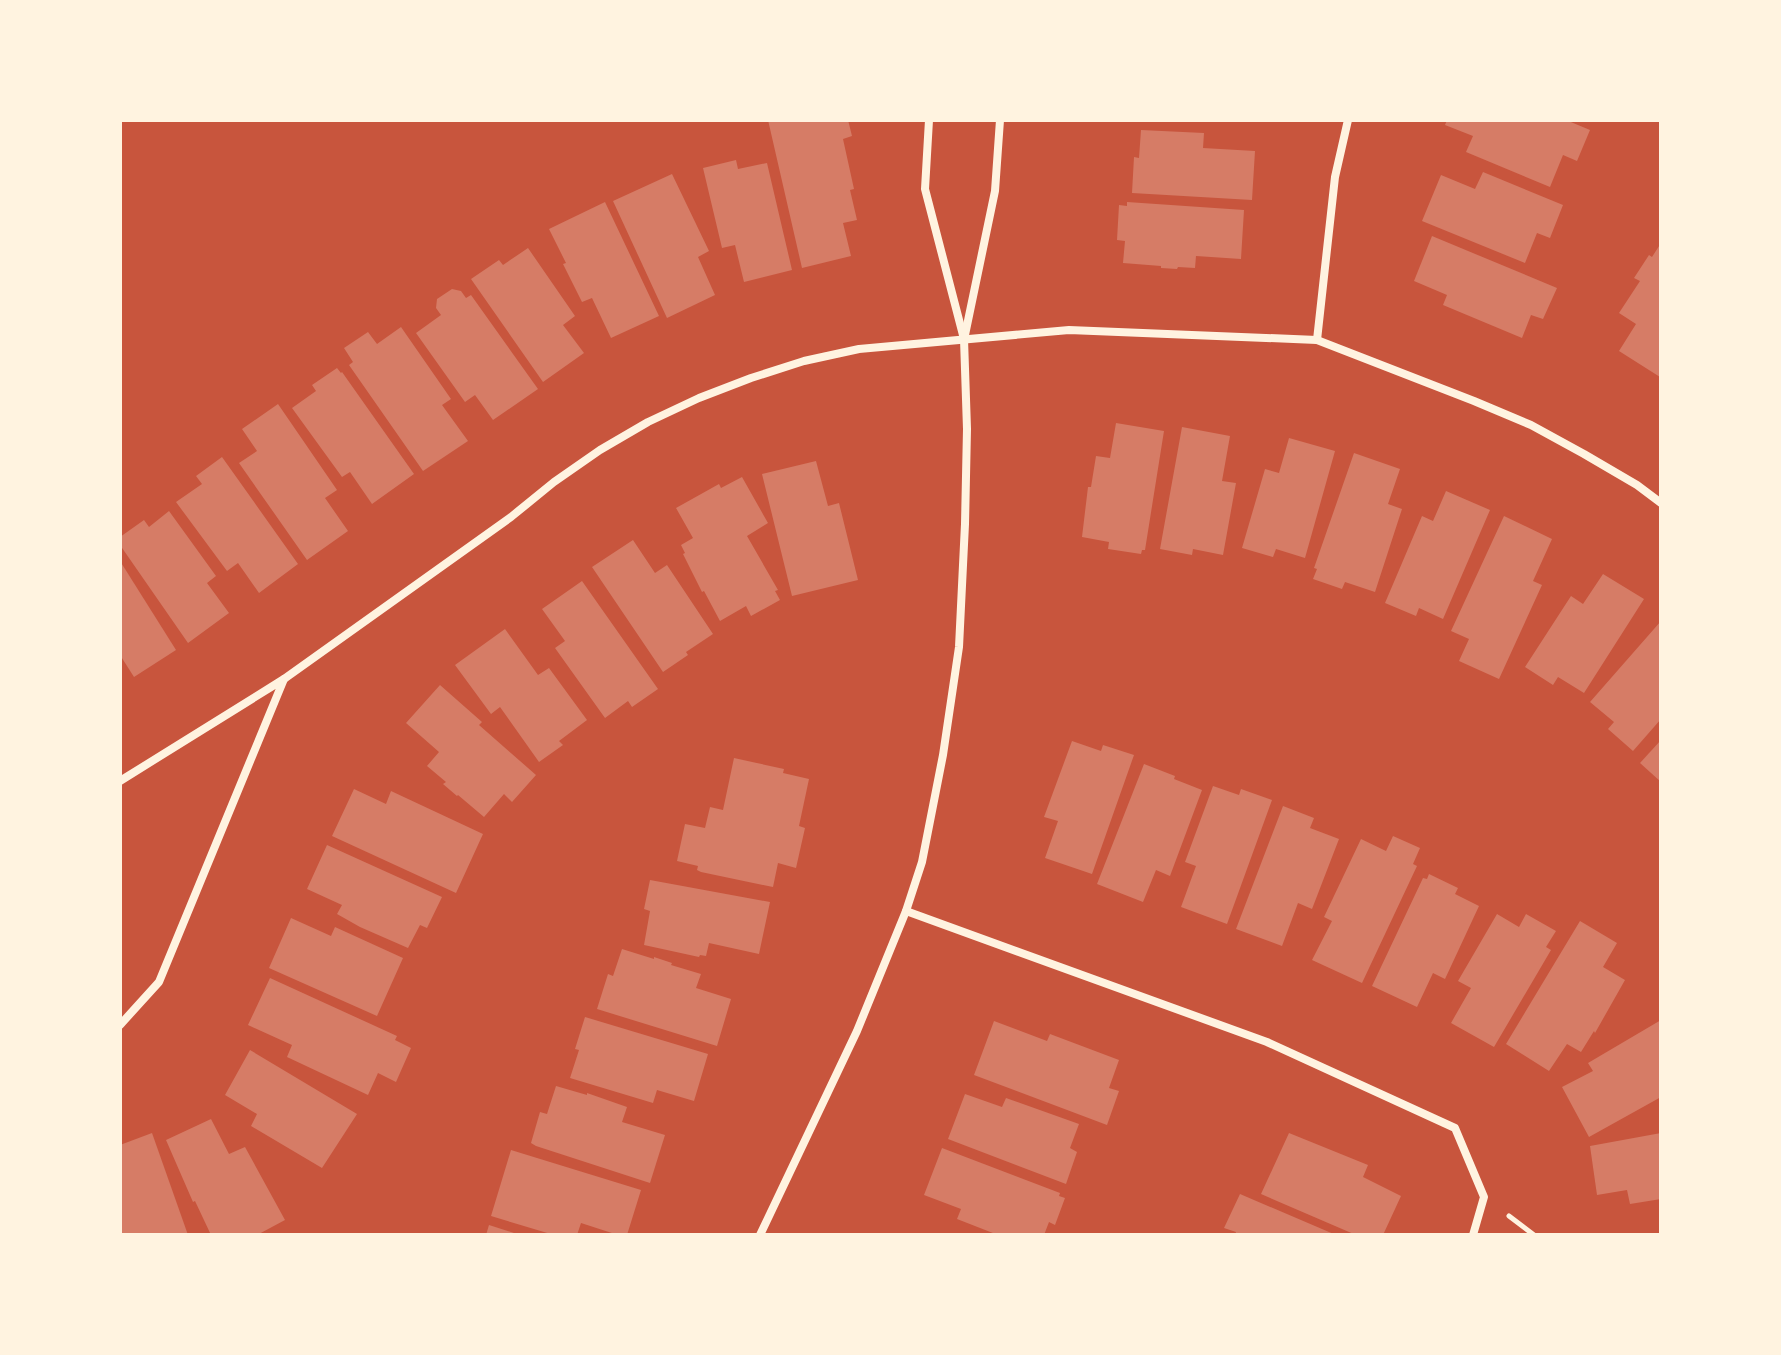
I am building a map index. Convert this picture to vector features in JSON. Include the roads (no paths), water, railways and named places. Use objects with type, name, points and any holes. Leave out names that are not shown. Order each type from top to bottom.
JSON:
[{"type":"street","points":[[760,1235],[857,1031],[906,911],[925,847],[943,755],[959,647],[967,429],[964,339],[925,189],[929,120]]},
{"type":"street","points":[[964,339],[995,191],[1000,120]]},
{"type":"street","points":[[1317,340],[1335,177],[1348,120]]},
{"type":"street","points":[[120,781],[284,679],[600,450],[648,422],[699,398],[804,361],[859,349],[1069,330],[1317,340],[1531,425],[1637,485],[1661,503]]},
{"type":"street","points":[[120,1025],[159,982],[284,679]]},
{"type":"street","points":[[906,911],[1267,1042],[1455,1128],[1484,1197],[1473,1235]]}]
